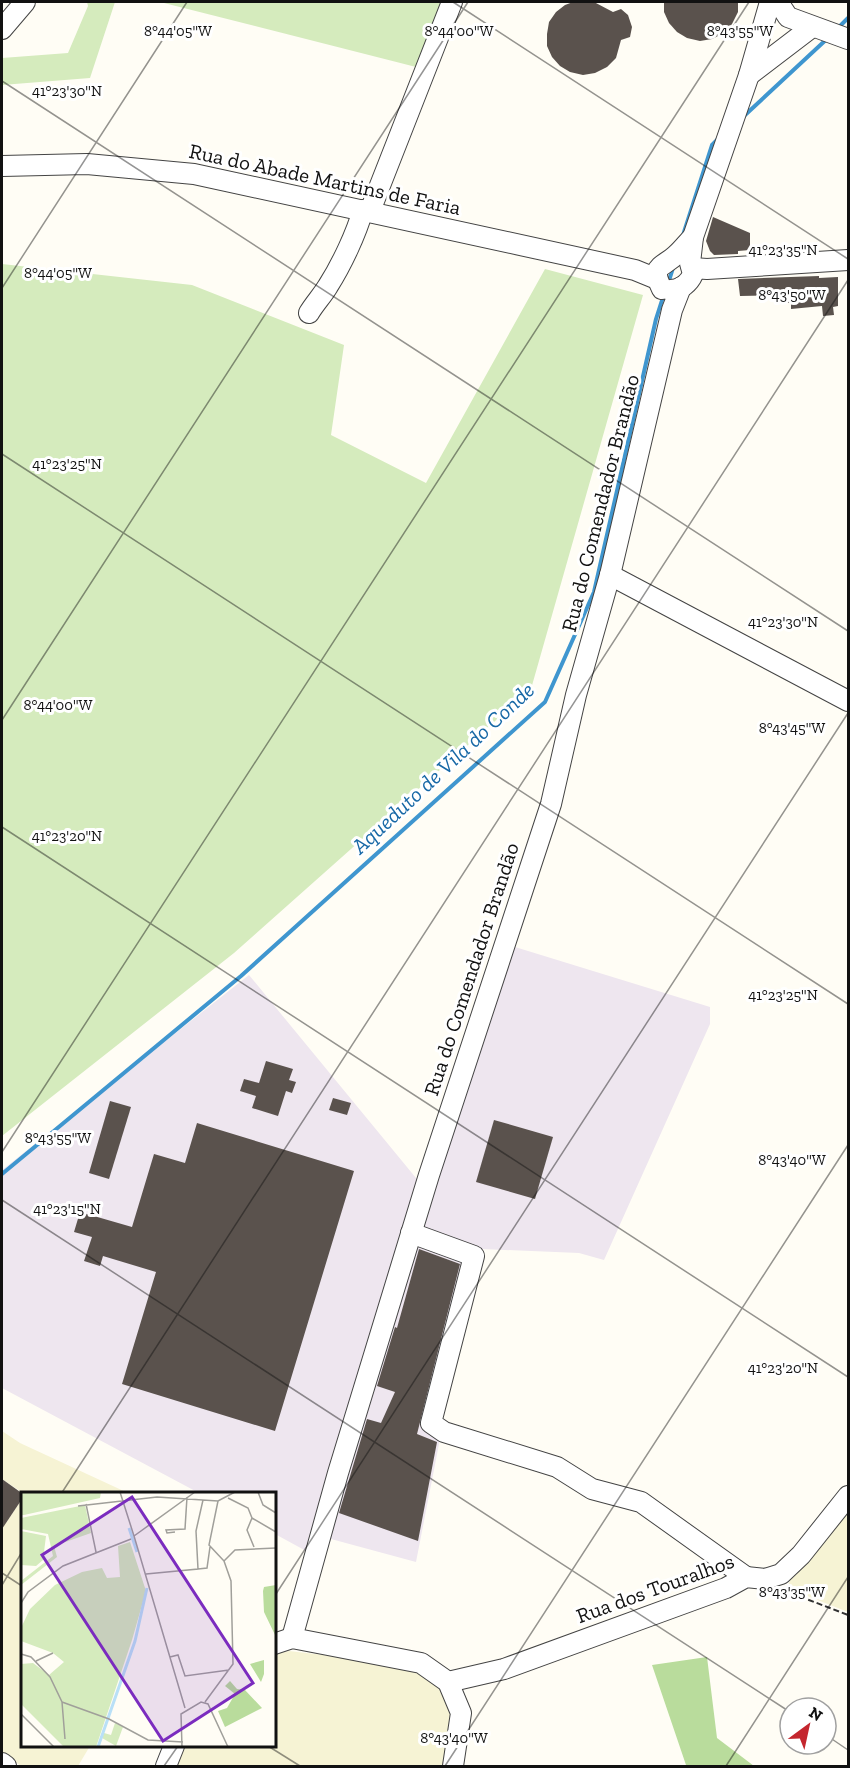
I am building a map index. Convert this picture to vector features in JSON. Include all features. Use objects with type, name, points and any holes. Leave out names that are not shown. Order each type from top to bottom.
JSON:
[{"type":"street","points":[[2,29],[25,2]]},
{"type":"street","points":[[309,313],[316,300],[328,287],[366,210],[452,2]]},
{"type":"street","points":[[749,75],[770,2]]},
{"type":"street","points":[[778,2],[788,17],[849,39]]},
{"type":"street","points":[[749,75],[812,27]]},
{"type":"street","name":"Rua do Comendador Brandão","points":[[283,1641],[338,1473],[411,1233],[551,804],[576,695],[610,575],[672,310],[681,287],[691,279],[672,270],[693,237],[749,75]]},
{"type":"street","name":"Rua do Abade Martins de Faria","points":[[2,165],[87,164],[194,174],[635,270],[707,269],[849,260]]},
{"type":"street","points":[[672,270],[672,310]]},
{"type":"street","points":[[610,575],[849,701]]},
{"type":"street","points":[[411,1233],[474,1256],[431,1423],[444,1432],[557,1467],[591,1489],[641,1502],[746,1577]]},
{"type":"street","points":[[771,1577],[781,1574],[801,1555],[849,1496]]},
{"type":"street","name":"Rua dos Touralhos","points":[[448,1682],[524,1662],[726,1588],[746,1577],[765,1579],[771,1577]]},
{"type":"street","points":[[283,1641],[421,1663],[448,1682],[461,1713],[453,1767]]},
{"type":"street","points":[[166,1767],[174,1747]]},
{"type":"street","points":[[2,1763],[6,1767]]},
{"type":"path","points":[[771,1577],[782,1589],[849,1615]]},
{"type":"shaded area","points":[[515,947],[710,1007],[710,1024],[604,1260],[579,1253],[483,1249],[435,1412],[440,1439],[416,1562],[331,1539],[308,1552],[276,1535],[276,1492],[197,1492],[2,1388],[2,1170],[249,975],[416,1178],[432,1183]]},
{"type":"shaded area","points":[[2,1431],[20,1443],[126,1492],[22,1492],[2,1479]]},
{"type":"shaded area","points":[[21,1500],[21,1747],[89,1747],[78,1766],[21,1766],[2,1752],[2,1521],[6,1523]]},
{"type":"shaded area","points":[[848,1506],[848,1612],[787,1588],[795,1568]]},
{"type":"shaded area","points":[[289,1651],[332,1656],[419,1672],[438,1686],[450,1705],[454,1727],[448,1766],[174,1766],[183,1747],[276,1747],[276,1654]]},
{"type":"green space","points":[[87,2],[115,2],[90,78],[2,85],[2,58],[68,53],[88,6]]},
{"type":"green space","points":[[160,2],[445,2],[420,68]]},
{"type":"green space","points":[[2,264],[192,285],[344,345],[331,435],[426,483],[545,269],[643,295],[531,689],[234,953],[2,1136]]},
{"type":"green space","points":[[707,1657],[717,1738],[754,1766],[684,1766],[686,1765],[652,1665]]},
{"type":"building","points":[[573,2],[594,2],[613,12],[621,9],[628,15],[632,27],[630,37],[621,40],[616,58],[607,67],[595,73],[583,75],[570,72],[552,57],[547,46],[549,22],[556,12]]},
{"type":"building","points":[[664,2],[738,2],[738,12],[724,33],[712,39],[700,41],[687,38],[677,32],[669,23],[664,12]]},
{"type":"building","points":[[713,217],[750,233],[750,250],[738,251],[738,254],[714,255],[706,241]]},
{"type":"building","points":[[819,276],[819,278],[838,277],[838,306],[833,307],[834,315],[823,316],[822,306],[791,309],[791,303],[779,303],[779,295],[740,296],[738,279]]},
{"type":"building","points":[[266,1061],[293,1069],[289,1080],[296,1082],[292,1093],[286,1091],[278,1116],[252,1108],[256,1096],[240,1091],[244,1079],[259,1083]]},
{"type":"building","points":[[333,1098],[351,1103],[347,1115],[329,1110]]},
{"type":"building","points":[[110,1101],[131,1107],[109,1179],[89,1173]]},
{"type":"building","points":[[494,1120],[553,1137],[535,1199],[476,1182]]},
{"type":"building","points":[[197,1123],[354,1171],[275,1431],[122,1384],[156,1272],[103,1256],[100,1266],[84,1261],[92,1237],[74,1232],[80,1212],[132,1227],[154,1154],[185,1163]]},
{"type":"building","points":[[419,1249],[460,1264],[417,1434],[437,1442],[418,1541],[339,1513],[367,1419],[381,1423],[395,1392],[377,1386],[395,1327],[397,1328]]},
{"type":"building","points":[[2,1479],[21,1493],[21,1500],[2,1529]]},
{"type":"waterway","name":"Aqueduto de Vila do Conde","points":[[838,28],[848,18]]},
{"type":"waterway","name":"Aqueduto de Vila do Conde","points":[[744,116],[829,37]]},
{"type":"waterway","name":"Aqueduto de Vila do Conde","points":[[683,235],[712,145],[718,139]]},
{"type":"waterway","name":"Aqueduto de Vila do Conde","points":[[668,284],[673,268]]},
{"type":"waterway","name":"Aqueduto de Vila do Conde","points":[[2,1174],[241,976],[545,702],[594,592],[656,319],[664,294]]}]
